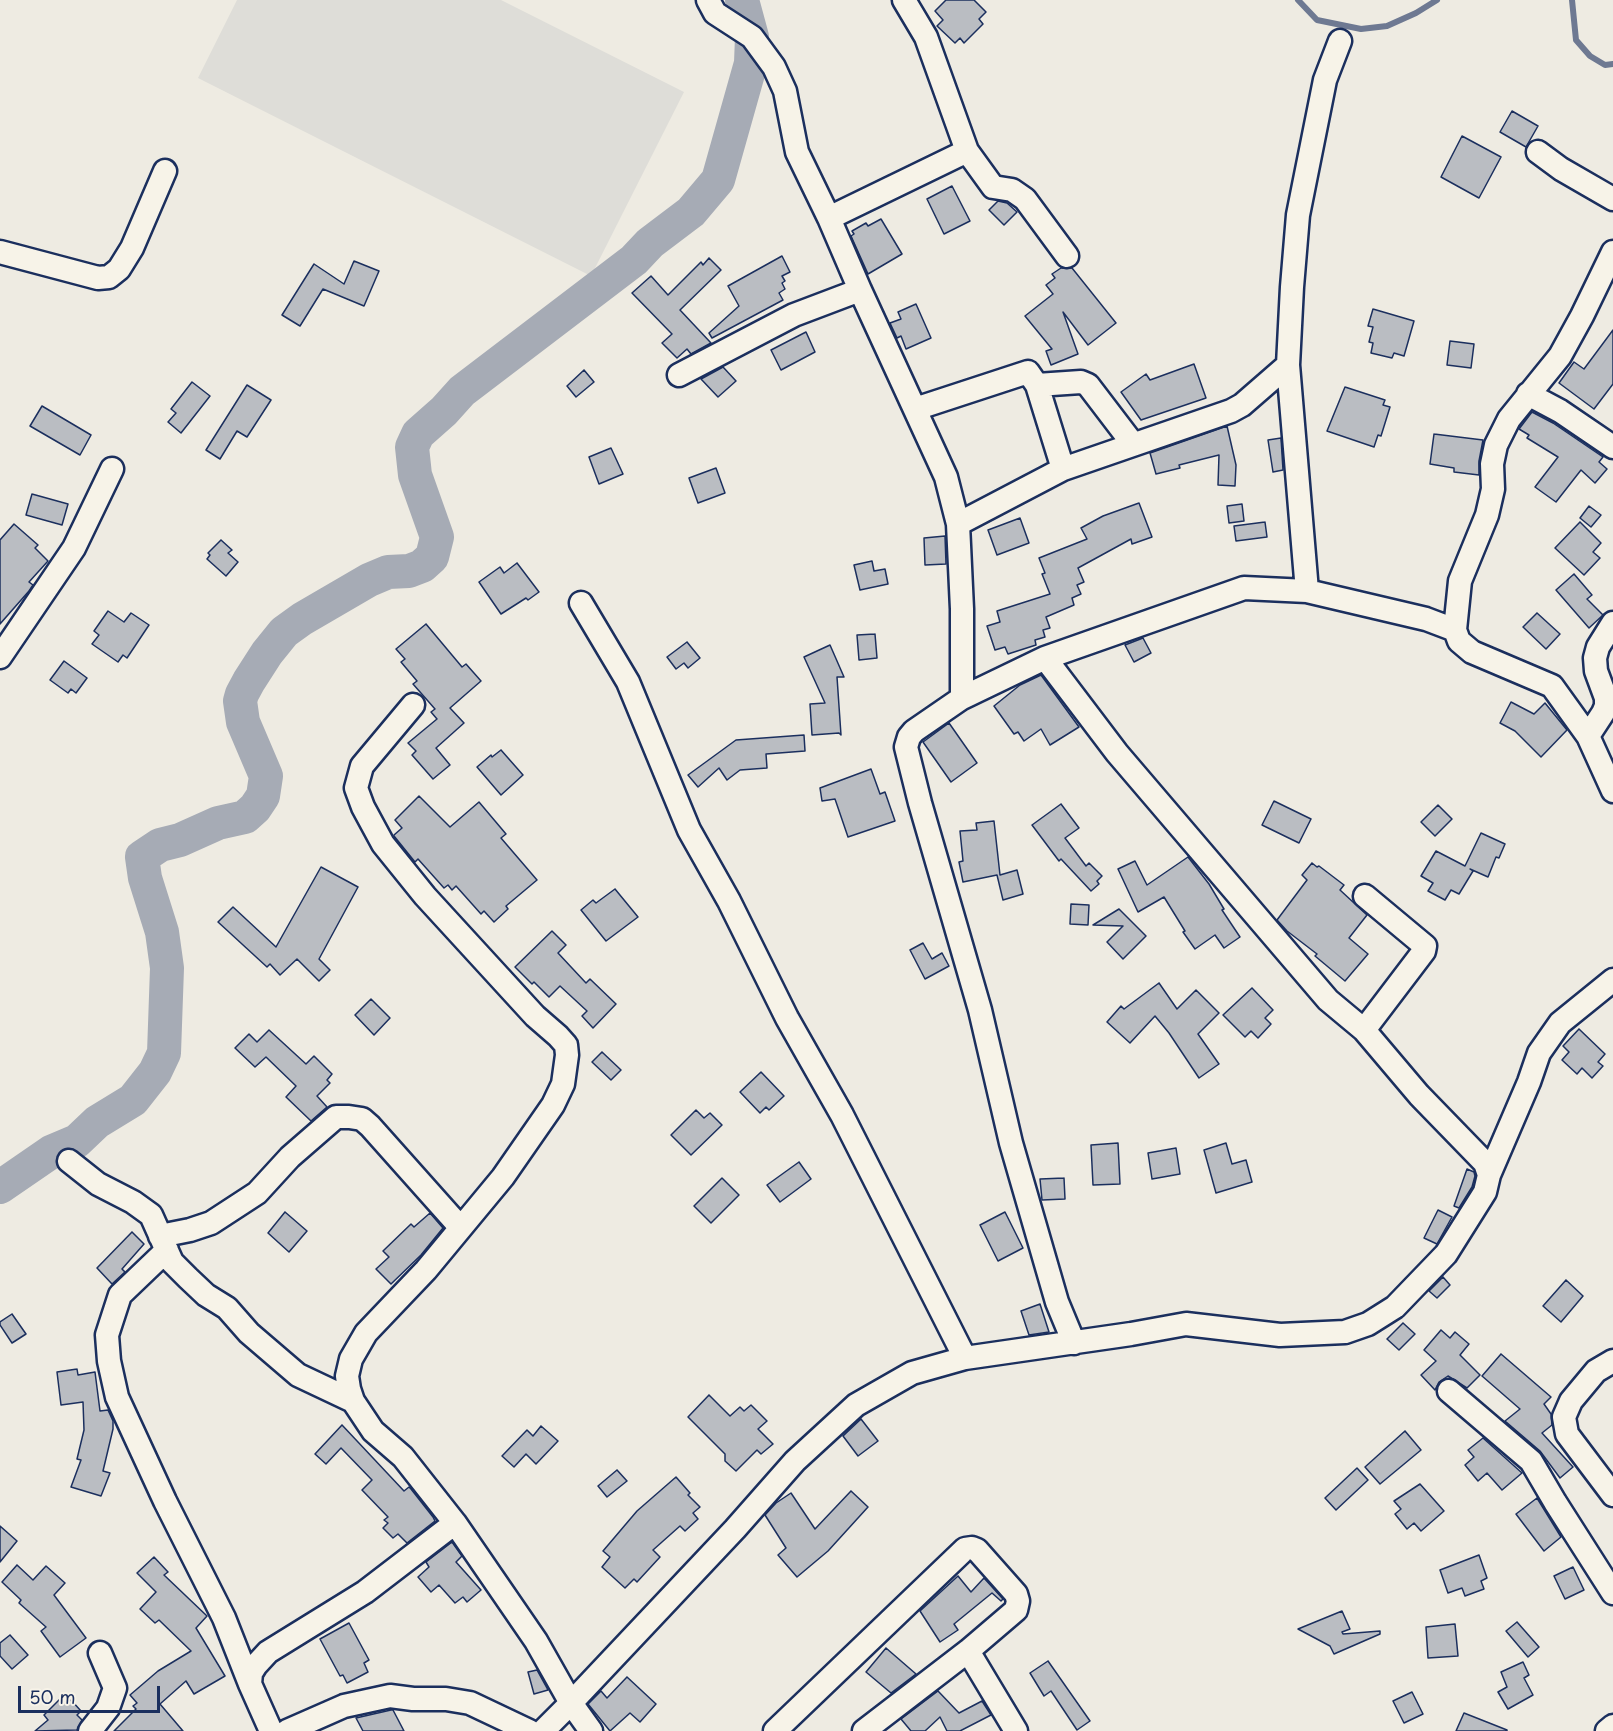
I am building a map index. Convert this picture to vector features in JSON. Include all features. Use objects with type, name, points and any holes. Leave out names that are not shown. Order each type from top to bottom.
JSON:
[{"type":"street","points":[[708,0],[715,13],[752,37],[774,67],[785,91],[797,152],[830,218],[860,290],[946,477],[958,524],[962,609],[962,698]]},
{"type":"street","points":[[904,0],[927,37],[967,151],[993,187],[1011,190],[1025,199],[1067,256]]},
{"type":"street","points":[[1307,591],[1288,365],[1298,215],[1325,81],[1340,41]]},
{"type":"street","points":[[830,218],[967,151]]},
{"type":"street","points":[[1538,152],[1561,169],[1613,199]]},
{"type":"street","points":[[0,252],[98,278],[109,277],[119,269],[132,248],[165,171]]},
{"type":"street","points":[[1613,252],[1560,356],[1509,419],[1496,445],[1492,464],[1493,489],[1487,515],[1460,581],[1455,630],[1459,641],[1472,652],[1552,687],[1588,736],[1613,791]]},
{"type":"street","points":[[679,375],[794,315],[860,290]]},
{"type":"street","points":[[958,524],[1063,469],[1231,411],[1242,405],[1288,365]]},
{"type":"street","points":[[915,409],[1029,372],[1036,385],[1063,469]]},
{"type":"street","points":[[1036,385],[1081,382],[1088,385],[1133,444]]},
{"type":"street","points":[[1528,394],[1560,411],[1613,447]]},
{"type":"street","points":[[0,657],[74,548],[112,469]]},
{"type":"street","points":[[1074,1343],[1057,1302],[1011,1143],[980,1010],[920,803],[906,747],[909,737],[962,698],[1045,658],[1244,588],[1307,591],[1426,619],[1455,630]]},
{"type":"street","points":[[581,603],[628,682],[689,830],[729,902],[787,1018],[842,1115],[965,1358]]},
{"type":"street","points":[[1588,736],[1604,713],[1606,698],[1596,671],[1595,658],[1598,647],[1613,623]]},
{"type":"street","points":[[1045,658],[1117,753],[1204,856],[1328,1000],[1364,1030],[1419,1095],[1485,1163],[1489,1175]]},
{"type":"street","points":[[413,705],[362,766],[356,788],[363,807],[383,844],[425,896],[535,1016],[558,1036],[566,1045],[567,1055],[563,1084],[553,1105],[503,1177],[426,1270],[366,1333],[351,1359],[347,1376],[353,1401],[373,1431],[403,1457],[455,1523],[536,1641],[571,1703],[591,1731]]},
{"type":"street","points":[[1364,1030],[1424,951],[1425,946],[1365,896]]},
{"type":"street","points":[[543,1731],[735,1529],[795,1461],[856,1405],[912,1373],[965,1358],[1186,1324],[1280,1335],[1345,1332],[1368,1324],[1395,1306],[1446,1254],[1485,1192],[1489,1175],[1539,1053],[1560,1023],[1613,980]]},
{"type":"street","points":[[271,1731],[249,1684],[224,1618],[165,1501],[117,1397],[109,1362],[107,1335],[120,1295],[164,1243],[211,1223],[257,1193],[290,1157],[336,1117],[362,1119],[370,1126],[460,1227]]},
{"type":"street","points":[[69,1161],[98,1184],[133,1202],[151,1215],[172,1262],[206,1295],[227,1308],[249,1333],[298,1375],[353,1401]]},
{"type":"street","points":[[1613,1361],[1596,1371],[1571,1401],[1564,1417],[1567,1434],[1613,1495]]},
{"type":"street","points":[[1449,1391],[1531,1461],[1613,1593]]},
{"type":"street","points":[[249,1684],[251,1673],[268,1652],[365,1592],[455,1523]]},
{"type":"street","points":[[775,1731],[956,1557],[965,1550],[972,1548],[977,1550],[1016,1594],[1018,1601],[1016,1610],[968,1651],[864,1731]]},
{"type":"street","points":[[968,1651],[1016,1731]]},
{"type":"street","points":[[90,1731],[108,1708],[115,1688],[100,1653]]},
{"type":"street","points":[[287,1731],[344,1706],[390,1695],[470,1703],[529,1731]]},
{"type":"street","points":[[1607,1731],[1613,1726]]},
{"type":"shaded area","points":[[237,0],[501,0],[684,92],[591,276],[198,78]]},
{"type":"building","points":[[946,0],[974,0],[986,12],[979,19],[983,24],[964,43],[960,38],[955,43],[937,26],[943,20],[935,11]]},
{"type":"building","points":[[1512,111],[1538,126],[1526,147],[1500,132]]},
{"type":"building","points":[[1462,136],[1501,157],[1479,198],[1441,177]]},
{"type":"building","points":[[952,186],[970,221],[944,234],[927,199]]},
{"type":"building","points":[[998,201],[1007,203],[1017,212],[1004,225],[989,210]]},
{"type":"building","points":[[881,219],[902,254],[868,274],[851,236],[854,234],[852,231],[866,223],[868,226]]},
{"type":"building","points":[[782,256],[790,272],[782,276],[785,289],[779,293],[783,300],[712,338],[709,333],[739,306],[728,286]]},
{"type":"building","points":[[709,258],[721,270],[680,310],[711,343],[691,354],[687,349],[677,358],[662,343],[672,334],[632,293],[651,276],[668,295],[701,262],[703,265]]},
{"type":"building","points":[[354,261],[379,271],[364,306],[323,289],[300,326],[282,315],[314,264],[344,284]]},
{"type":"building","points":[[1061,268],[1072,268],[1116,323],[1088,345],[1063,312],[1078,354],[1051,365],[1046,351],[1052,349],[1025,316],[1053,294],[1046,285],[1055,278],[1052,274]]},
{"type":"building","points":[[916,304],[931,338],[906,349],[901,336],[897,338],[890,323],[901,319],[898,312]]},
{"type":"building","points":[[1373,309],[1414,321],[1404,356],[1394,353],[1392,358],[1371,353],[1373,343],[1369,342],[1373,327],[1368,326]]},
{"type":"building","points":[[1613,330],[1613,384],[1594,409],[1559,383],[1574,362],[1584,369]]},
{"type":"building","points":[[806,332],[815,352],[781,370],[771,350]]},
{"type":"building","points":[[1450,341],[1474,344],[1471,368],[1447,365]]},
{"type":"building","points":[[1194,364],[1206,398],[1141,420],[1121,392],[1146,374],[1150,380]]},
{"type":"building","points":[[723,367],[736,381],[718,397],[701,379]]},
{"type":"building","points":[[584,370],[594,382],[576,397],[567,386]]},
{"type":"building","points":[[192,382],[210,396],[181,433],[168,422],[176,413],[171,409]]},
{"type":"building","points":[[247,385],[271,400],[247,437],[237,431],[220,459],[206,450]]},
{"type":"building","points":[[1345,387],[1385,400],[1383,405],[1390,407],[1381,436],[1378,435],[1374,447],[1327,431]]},
{"type":"building","points":[[42,406],[91,435],[80,455],[30,426]]},
{"type":"building","points":[[1532,412],[1553,423],[1603,457],[1599,462],[1607,469],[1595,483],[1581,470],[1556,502],[1535,487],[1558,457],[1527,438],[1529,435],[1519,429]]},
{"type":"building","points":[[1227,426],[1236,465],[1235,486],[1218,485],[1219,455],[1179,465],[1180,468],[1156,474],[1150,453]]},
{"type":"building","points":[[1434,434],[1483,440],[1479,475],[1454,472],[1454,468],[1430,464]]},
{"type":"building","points":[[1281,438],[1283,470],[1273,472],[1268,440]]},
{"type":"building","points":[[611,448],[623,474],[599,484],[589,457]]},
{"type":"building","points":[[716,468],[725,493],[698,503],[689,478]]},
{"type":"building","points":[[32,494],[68,504],[62,525],[26,515]]},
{"type":"building","points":[[1139,503],[1152,537],[1132,544],[1131,539],[1078,568],[1084,582],[1077,585],[1081,594],[1072,598],[1074,605],[1046,617],[1050,628],[1043,630],[1045,637],[1035,640],[1036,645],[1008,654],[1005,647],[995,650],[987,626],[1000,622],[997,611],[1050,594],[1042,574],[1045,573],[1039,558],[1087,539],[1081,528],[1103,516]]},
{"type":"building","points":[[1242,504],[1244,521],[1229,523],[1227,506]]},
{"type":"building","points":[[1589,506],[1601,515],[1591,527],[1580,518]]},
{"type":"building","points":[[1020,518],[1029,543],[997,555],[988,530]]},
{"type":"building","points":[[1265,522],[1267,537],[1236,541],[1234,526]]},
{"type":"building","points":[[1580,522],[1601,543],[1593,552],[1600,558],[1584,575],[1555,548]]},
{"type":"building","points":[[14,524],[38,545],[35,548],[48,561],[29,582],[33,585],[29,591],[0,624],[0,540]]},
{"type":"building","points":[[945,536],[946,564],[925,565],[924,538]]},
{"type":"building","points":[[221,540],[232,550],[228,553],[238,562],[226,576],[207,559],[210,555],[208,553]]},
{"type":"building","points":[[872,561],[874,571],[885,569],[888,584],[860,590],[854,565]]},
{"type":"building","points":[[517,563],[539,592],[501,614],[479,582],[500,567],[504,573]]},
{"type":"building","points":[[1574,574],[1592,595],[1587,599],[1603,615],[1589,628],[1556,590]]},
{"type":"building","points":[[108,611],[124,622],[131,613],[149,625],[127,658],[123,655],[118,662],[92,644],[99,635],[94,631]]},
{"type":"building","points":[[1537,613],[1560,634],[1546,649],[1523,627]]},
{"type":"building","points":[[426,624],[462,667],[466,664],[481,681],[450,708],[464,723],[436,748],[450,765],[433,779],[412,755],[416,751],[408,743],[437,719],[431,712],[435,709],[413,684],[417,681],[401,662],[405,659],[396,649]]},
{"type":"building","points":[[875,634],[877,658],[859,660],[857,635]]},
{"type":"building","points":[[1143,638],[1151,653],[1134,662],[1125,645]]},
{"type":"building","points":[[687,642],[700,658],[688,668],[684,663],[676,669],[667,657]]},
{"type":"building","points":[[830,645],[844,677],[837,677],[841,735],[839,733],[812,735],[810,704],[825,703],[804,657]]},
{"type":"building","points":[[64,661],[87,678],[76,693],[71,689],[68,693],[50,680]]},
{"type":"building","points":[[1041,675],[1079,727],[1050,745],[1041,729],[1024,741],[1018,732],[1014,734],[994,706],[1020,685]]},
{"type":"building","points":[[1511,702],[1534,714],[1545,703],[1567,730],[1541,757],[1515,731],[1500,723]]},
{"type":"building","points":[[949,723],[977,763],[951,782],[923,742]]},
{"type":"building","points":[[804,735],[805,751],[766,754],[767,768],[740,770],[727,780],[719,768],[698,787],[688,775],[736,740]]},
{"type":"building","points":[[501,750],[523,775],[501,795],[477,767]]},
{"type":"building","points":[[871,769],[880,794],[885,792],[895,821],[848,837],[835,799],[822,801],[820,788]]},
{"type":"building","points":[[419,796],[450,827],[479,802],[506,834],[501,838],[537,880],[506,906],[508,909],[494,922],[484,911],[481,914],[456,886],[452,890],[448,885],[444,888],[418,859],[415,862],[394,836],[402,828],[395,820]]},
{"type":"building","points":[[1274,801],[1311,819],[1299,843],[1262,825]]},
{"type":"building","points":[[1061,804],[1079,828],[1065,838],[1086,866],[1089,863],[1102,876],[1097,881],[1099,884],[1091,891],[1061,859],[1059,861],[1032,825]]},
{"type":"building","points":[[1438,805],[1452,819],[1435,836],[1421,822]]},
{"type":"building","points":[[994,821],[1000,875],[1017,870],[1023,894],[1003,900],[997,875],[963,882],[959,862],[963,861],[960,831],[977,830],[976,823]]},
{"type":"building","points":[[1481,833],[1505,844],[1499,858],[1496,857],[1488,877],[1470,869],[1473,871],[1459,894],[1451,890],[1445,900],[1428,891],[1433,883],[1421,876],[1436,851],[1465,866]]},
{"type":"building","points":[[1188,857],[1209,884],[1224,909],[1222,910],[1240,937],[1224,948],[1215,935],[1195,949],[1164,897],[1138,912],[1118,869],[1135,861],[1147,885]]},
{"type":"building","points":[[1312,863],[1344,885],[1340,890],[1367,915],[1349,938],[1368,954],[1345,981],[1277,920],[1307,880],[1302,875]]},
{"type":"building","points":[[321,867],[358,887],[319,959],[330,970],[319,981],[297,959],[280,975],[270,964],[267,967],[218,922],[233,907],[276,947]]},
{"type":"building","points":[[615,889],[638,917],[606,941],[581,910],[593,900],[596,903]]},
{"type":"building","points":[[1071,904],[1089,905],[1088,925],[1070,924]]},
{"type":"building","points":[[1119,909],[1146,936],[1123,959],[1107,942],[1123,926],[1093,925]]},
{"type":"building","points":[[552,931],[566,945],[558,953],[586,983],[590,979],[616,1004],[593,1028],[582,1016],[587,1011],[560,986],[549,997],[515,967]]},
{"type":"building","points":[[923,943],[932,959],[942,953],[949,966],[925,979],[910,950]]},
{"type":"building","points":[[1159,983],[1177,1009],[1196,990],[1219,1013],[1198,1034],[1219,1064],[1199,1078],[1155,1016],[1130,1043],[1107,1022],[1121,1006],[1124,1009]]},
{"type":"building","points":[[1252,988],[1273,1010],[1265,1018],[1271,1024],[1258,1038],[1251,1031],[1245,1037],[1223,1015]]},
{"type":"building","points":[[371,999],[390,1018],[374,1035],[355,1015]]},
{"type":"building","points":[[1579,1029],[1605,1054],[1598,1062],[1603,1066],[1592,1078],[1582,1068],[1577,1074],[1562,1060],[1569,1052],[1563,1046]]},
{"type":"building","points":[[269,1030],[306,1064],[314,1056],[332,1074],[327,1080],[330,1083],[317,1096],[327,1107],[311,1121],[286,1097],[296,1086],[266,1057],[255,1067],[235,1048],[249,1034],[257,1042]]},
{"type":"building","points":[[602,1052],[621,1070],[611,1080],[592,1062]]},
{"type":"building","points":[[761,1072],[784,1096],[769,1110],[766,1107],[760,1113],[740,1092]]},
{"type":"building","points":[[696,1110],[704,1118],[710,1113],[722,1125],[691,1155],[671,1135]]},
{"type":"building","points":[[1118,1143],[1120,1184],[1093,1185],[1091,1145]]},
{"type":"building","points":[[1226,1143],[1232,1164],[1246,1160],[1252,1182],[1216,1193],[1204,1150]]},
{"type":"building","points":[[1176,1148],[1180,1174],[1152,1179],[1148,1153]]},
{"type":"building","points":[[799,1162],[811,1179],[780,1202],[767,1185]]},
{"type":"building","points":[[1467,1169],[1474,1172],[1475,1176],[1472,1187],[1459,1208],[1454,1206]]},
{"type":"building","points":[[722,1178],[739,1195],[711,1223],[694,1206]]},
{"type":"building","points":[[1064,1178],[1065,1199],[1042,1200],[1040,1179]]},
{"type":"building","points":[[1438,1210],[1452,1217],[1437,1244],[1424,1238]]},
{"type":"building","points":[[285,1212],[307,1231],[289,1252],[268,1233]]},
{"type":"building","points":[[1005,1212],[1023,1248],[998,1261],[980,1225]]},
{"type":"building","points":[[430,1213],[443,1228],[421,1255],[391,1284],[376,1269],[389,1257],[383,1251],[411,1224],[414,1227]]},
{"type":"building","points":[[132,1232],[144,1244],[122,1269],[125,1272],[112,1284],[97,1268]]},
{"type":"building","points":[[1443,1277],[1450,1285],[1437,1298],[1429,1291]]},
{"type":"building","points":[[1566,1280],[1583,1296],[1561,1322],[1543,1306]]},
{"type":"building","points":[[1040,1304],[1049,1332],[1029,1335],[1021,1311]]},
{"type":"building","points":[[12,1314],[26,1334],[12,1343],[0,1322]]},
{"type":"building","points":[[1403,1323],[1415,1334],[1399,1350],[1387,1339]]},
{"type":"building","points":[[1441,1330],[1450,1338],[1455,1332],[1469,1344],[1460,1355],[1480,1375],[1467,1388],[1448,1376],[1439,1382],[1435,1390],[1421,1375],[1436,1361],[1424,1350]]},
{"type":"building","points":[[1501,1354],[1551,1397],[1544,1404],[1551,1414],[1552,1425],[1542,1433],[1573,1467],[1560,1478],[1540,1451],[1505,1421],[1520,1409],[1482,1376]]},
{"type":"building","points":[[77,1369],[78,1375],[95,1372],[100,1411],[108,1410],[113,1421],[103,1471],[110,1473],[101,1496],[71,1487],[81,1460],[77,1459],[84,1430],[83,1402],[61,1405],[57,1372]]},
{"type":"building","points":[[709,1395],[730,1416],[740,1407],[744,1411],[751,1405],[767,1421],[758,1429],[773,1444],[761,1454],[757,1450],[736,1471],[725,1461],[725,1454],[688,1417]]},
{"type":"building","points":[[861,1419],[878,1441],[858,1456],[843,1436]]},
{"type":"building","points":[[342,1425],[404,1491],[409,1487],[411,1489],[433,1517],[435,1521],[407,1543],[398,1534],[393,1538],[383,1528],[388,1523],[384,1520],[388,1517],[362,1490],[372,1480],[341,1448],[326,1464],[315,1454]]},
{"type":"building","points":[[541,1426],[558,1441],[536,1464],[526,1454],[514,1467],[502,1456],[527,1430],[533,1436]]},
{"type":"building","points":[[1405,1431],[1421,1450],[1380,1484],[1365,1467]]},
{"type":"building","points":[[1483,1438],[1522,1473],[1502,1490],[1487,1473],[1478,1481],[1465,1465],[1474,1457],[1468,1450]]},
{"type":"building","points":[[1357,1468],[1368,1480],[1336,1510],[1325,1498]]},
{"type":"building","points":[[617,1470],[627,1481],[607,1497],[598,1486]]},
{"type":"building","points":[[676,1477],[690,1493],[688,1495],[700,1507],[693,1513],[698,1519],[685,1531],[680,1526],[653,1550],[660,1557],[637,1582],[634,1579],[625,1588],[602,1567],[610,1557],[603,1551],[637,1511]]},
{"type":"building","points":[[1420,1484],[1444,1511],[1421,1531],[1414,1523],[1407,1529],[1395,1514],[1401,1509],[1394,1501]]},
{"type":"building","points":[[851,1491],[868,1507],[828,1551],[797,1577],[778,1555],[786,1548],[765,1515],[776,1503],[791,1493],[815,1529]]},
{"type":"building","points":[[1537,1498],[1561,1537],[1544,1551],[1516,1514]]},
{"type":"building","points":[[0,1526],[17,1541],[0,1562]]},
{"type":"building","points":[[452,1542],[462,1556],[456,1562],[481,1590],[467,1602],[463,1597],[455,1603],[439,1585],[431,1592],[418,1577],[429,1567],[426,1562]]},
{"type":"building","points":[[1479,1555],[1487,1578],[1481,1581],[1484,1589],[1465,1596],[1462,1588],[1448,1593],[1440,1570]]},
{"type":"building","points":[[154,1557],[168,1572],[164,1575],[207,1616],[196,1628],[225,1676],[194,1694],[186,1681],[160,1704],[183,1731],[114,1731],[136,1709],[133,1706],[137,1703],[130,1695],[158,1671],[191,1651],[159,1620],[155,1623],[140,1609],[156,1592],[137,1573]]},
{"type":"building","points":[[17,1565],[33,1580],[46,1566],[65,1583],[54,1595],[86,1638],[60,1657],[41,1631],[46,1627],[19,1603],[21,1600],[2,1582]]},
{"type":"building","points":[[1573,1567],[1584,1590],[1565,1599],[1554,1576]]},
{"type":"building","points":[[958,1576],[971,1592],[984,1578],[1003,1599],[1001,1601],[992,1593],[954,1624],[958,1630],[940,1642],[920,1611]]},
{"type":"building","points":[[1342,1611],[1350,1629],[1342,1632],[1343,1634],[1380,1631],[1380,1634],[1334,1654],[1330,1646],[1298,1629]]},
{"type":"building","points":[[1517,1622],[1539,1647],[1528,1657],[1506,1631]]},
{"type":"building","points":[[349,1623],[369,1660],[364,1663],[368,1672],[347,1683],[343,1675],[340,1676],[320,1639]]},
{"type":"building","points":[[1455,1624],[1458,1656],[1428,1658],[1426,1627]]},
{"type":"building","points":[[10,1635],[28,1655],[12,1669],[0,1656],[0,1643]]},
{"type":"building","points":[[886,1648],[916,1674],[891,1693],[866,1672]]},
{"type":"building","points":[[1048,1661],[1090,1721],[1077,1730],[1051,1691],[1044,1696],[1030,1673]]},
{"type":"building","points":[[1523,1662],[1529,1675],[1524,1678],[1533,1695],[1508,1709],[1498,1692],[1507,1687],[1501,1672]]},
{"type":"building","points":[[537,1670],[548,1690],[534,1694],[528,1672]]},
{"type":"building","points":[[627,1677],[656,1704],[640,1722],[630,1713],[610,1731],[588,1704],[601,1691],[607,1698]]},
{"type":"building","points":[[938,1691],[959,1713],[982,1701],[991,1715],[960,1731],[947,1731],[940,1717],[925,1731],[911,1731],[901,1719]]},
{"type":"building","points":[[1412,1692],[1423,1714],[1404,1723],[1393,1701]]},
{"type":"building","points":[[61,1698],[66,1704],[71,1700],[81,1711],[77,1715],[82,1720],[77,1730],[35,1731],[48,1720],[44,1715]]},
{"type":"building","points":[[393,1710],[404,1731],[363,1731],[356,1718]]},
{"type":"building","points":[[1464,1713],[1507,1730],[1507,1731],[1456,1731]]},
{"type":"waterway","points":[[0,1187],[51,1152],[77,1141],[97,1122],[133,1100],[155,1072],[164,1053],[167,968],[162,932],[145,878],[142,857],[160,845],[180,840],[218,823],[245,817],[263,796],[266,776],[243,722],[240,701],[249,681],[284,632],[369,580],[388,572],[409,571],[422,566],[432,557],[437,537],[415,475],[412,447],[418,434],[462,391],[634,260],[650,243],[691,212],[718,180],[751,63],[752,37],[742,0]]},
{"type":"waterway","points":[[1298,0],[1317,20],[1361,29],[1387,26],[1416,13],[1437,0]]},
{"type":"waterway","points":[[1572,0],[1576,40],[1590,56],[1605,65],[1613,64]]}]
